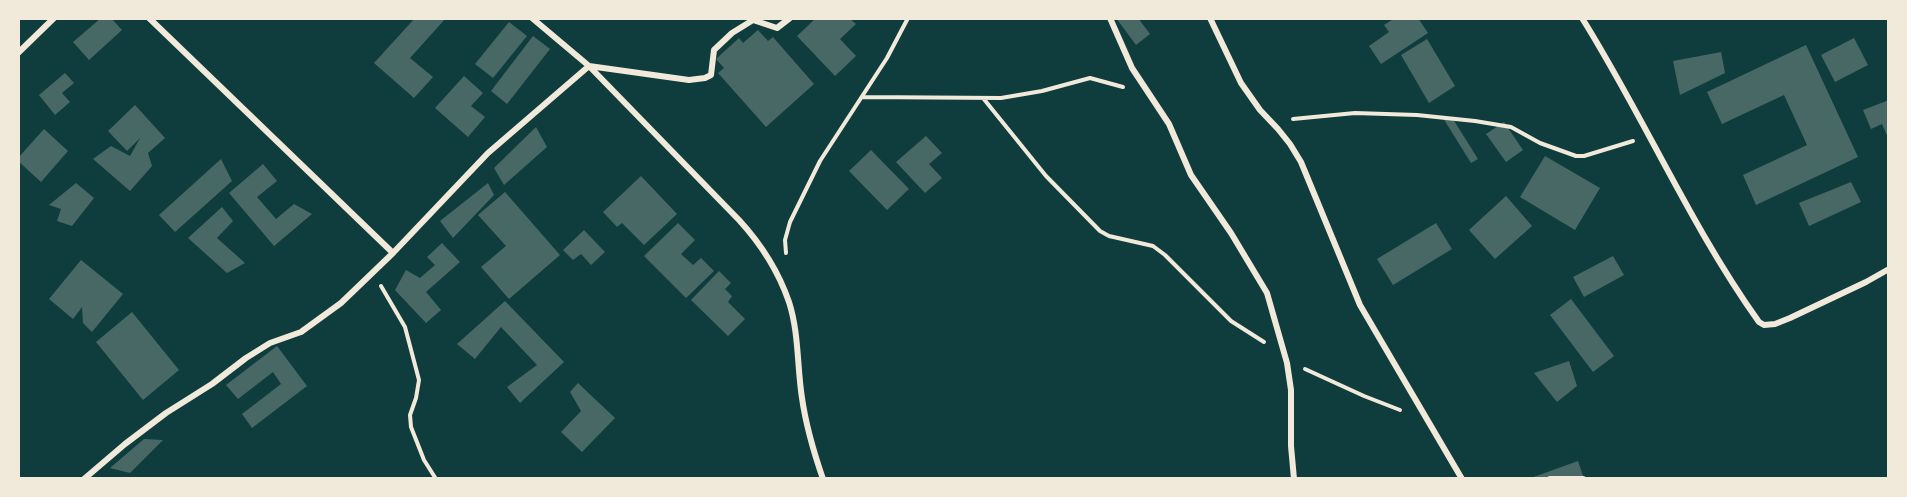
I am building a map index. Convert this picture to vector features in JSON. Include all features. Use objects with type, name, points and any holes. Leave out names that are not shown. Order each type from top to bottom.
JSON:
[{"type":"street","points":[[18,52],[54,18]]},
{"type":"street","points":[[149,18],[393,253]]},
{"type":"street","points":[[532,18],[589,66],[739,220],[768,256],[783,286],[793,317],[802,398],[823,479]]},
{"type":"street","points":[[84,479],[149,425],[212,384],[246,358],[270,344],[301,332],[341,303],[393,253],[488,153],[589,66],[680,79],[705,78],[711,75],[714,50],[732,33],[753,20],[777,28],[790,18]]},
{"type":"street","points":[[1110,18],[1132,68],[1169,124],[1197,184],[1231,233],[1267,293],[1284,354],[1291,390],[1291,446],[1294,479]]},
{"type":"street","points":[[1210,18],[1241,83],[1260,110],[1290,144],[1301,162],[1360,306],[1462,479]]},
{"type":"street","points":[[1582,18],[1733,284],[1759,322],[1767,325],[1782,321],[1889,269]]},
{"type":"street","points":[[1550,479],[1583,479]]},
{"type":"path","points":[[787,263],[785,240],[790,222],[820,161],[887,58],[908,18]]},
{"type":"path","points":[[862,96],[1000,98],[1042,91],[1089,78],[1107,81],[1152,98]]},
{"type":"path","points":[[983,98],[1046,176],[1100,231],[1109,236],[1153,246],[1165,255],[1231,321],[1306,369],[1364,396],[1427,420]]},
{"type":"path","points":[[1272,122],[1355,112],[1453,119],[1511,127],[1540,143],[1576,156],[1584,156],[1650,136]]},
{"type":"path","points":[[374,272],[405,327],[419,380],[410,415],[411,427],[424,460],[436,479]]},
{"type":"building","points":[[101,18],[111,18],[122,30],[89,60],[73,42]]},
{"type":"building","points":[[415,18],[446,18],[410,58],[433,77],[414,98],[374,63]]},
{"type":"building","points":[[816,18],[849,18],[856,24],[840,39],[856,56],[835,76],[797,36]]},
{"type":"building","points":[[1116,18],[1138,18],[1150,34],[1136,45]]},
{"type":"building","points":[[1395,18],[1418,18],[1428,33],[1381,64],[1369,46],[1389,32],[1384,25]]},
{"type":"building","points":[[509,22],[527,36],[493,78],[475,64]]},
{"type":"building","points":[[758,30],[768,41],[773,37],[814,84],[766,127],[718,73],[724,68],[716,59],[739,38],[743,43]]},
{"type":"building","points":[[533,36],[550,49],[507,104],[491,91]]},
{"type":"building","points":[[1854,38],[1868,65],[1835,82],[1821,55]]},
{"type":"building","points":[[1427,39],[1455,86],[1429,103],[1401,55]]},
{"type":"building","points":[[1806,45],[1858,157],[1756,205],[1743,175],[1807,145],[1784,95],[1722,124],[1707,92]]},
{"type":"building","points":[[1721,52],[1725,73],[1680,95],[1673,61]]},
{"type":"building","points":[[65,73],[74,83],[62,93],[70,102],[55,115],[39,95]]},
{"type":"building","points":[[464,76],[483,93],[471,106],[485,117],[468,137],[435,108]]},
{"type":"building","points":[[1889,100],[1889,140],[1882,124],[1871,129],[1863,110]]},
{"type":"building","points":[[135,105],[165,138],[148,153],[152,166],[130,191],[93,159],[111,146],[130,156],[140,138],[127,151],[108,131]]},
{"type":"building","points":[[1443,118],[1453,119],[1478,159],[1471,163]]},
{"type":"building","points":[[1504,122],[1523,150],[1506,162],[1486,134]]},
{"type":"building","points":[[536,127],[547,147],[504,185],[494,168]]},
{"type":"building","points":[[44,129],[68,151],[41,182],[18,161],[18,158]]},
{"type":"building","points":[[926,136],[942,153],[929,164],[942,178],[925,193],[896,162]]},
{"type":"building","points":[[871,150],[909,189],[887,210],[849,171]]},
{"type":"building","points":[[1545,156],[1600,188],[1575,230],[1520,197]]},
{"type":"building","points":[[221,159],[232,181],[175,232],[159,215]]},
{"type":"building","points":[[263,164],[277,181],[257,197],[276,219],[294,204],[312,214],[274,246],[229,193]]},
{"type":"building","points":[[641,176],[677,214],[644,245],[622,223],[617,227],[603,212]]},
{"type":"building","points":[[1851,182],[1861,202],[1809,226],[1799,203]]},
{"type":"building","points":[[76,183],[94,198],[72,226],[57,221],[61,209],[49,205]]},
{"type":"building","points":[[488,183],[494,195],[453,238],[440,221]]},
{"type":"building","points":[[505,192],[560,255],[509,299],[481,267],[506,246],[478,215]]},
{"type":"building","points":[[1506,196],[1532,226],[1495,259],[1469,230]]},
{"type":"building","points":[[222,207],[233,221],[217,238],[245,263],[227,273],[188,238]]},
{"type":"building","points":[[678,223],[695,240],[681,254],[693,265],[701,258],[714,271],[686,298],[644,256]]},
{"type":"building","points":[[1436,223],[1452,249],[1393,285],[1377,259]]},
{"type":"building","points":[[584,230],[605,252],[591,265],[581,254],[573,260],[563,250]]},
{"type":"building","points":[[442,243],[460,262],[426,292],[441,310],[426,323],[395,290],[406,270],[420,278],[435,265],[427,257]]},
{"type":"building","points":[[1613,256],[1624,275],[1584,297],[1573,277]]},
{"type":"building","points":[[81,260],[123,294],[92,332],[83,323],[82,307],[73,319],[49,299]]},
{"type":"building","points":[[719,271],[731,283],[725,289],[732,296],[728,302],[745,319],[728,336],[691,300]]},
{"type":"building","points":[[1571,299],[1614,356],[1593,372],[1550,315]]},
{"type":"building","points":[[505,301],[564,362],[520,403],[507,387],[537,365],[501,327],[475,359],[457,344]]},
{"type":"building","points":[[132,312],[179,370],[143,400],[96,342]]},
{"type":"building","points":[[277,346],[307,386],[252,428],[242,414],[281,384],[273,372],[238,399],[226,385]]},
{"type":"building","points":[[1569,361],[1577,386],[1557,402],[1534,373]]},
{"type":"building","points":[[578,383],[615,418],[582,452],[561,432],[581,411],[570,392]]},
{"type":"building","points":[[144,439],[163,440],[130,473],[110,468]]},
{"type":"building","points":[[1578,461],[1584,479],[1528,479]]}]
